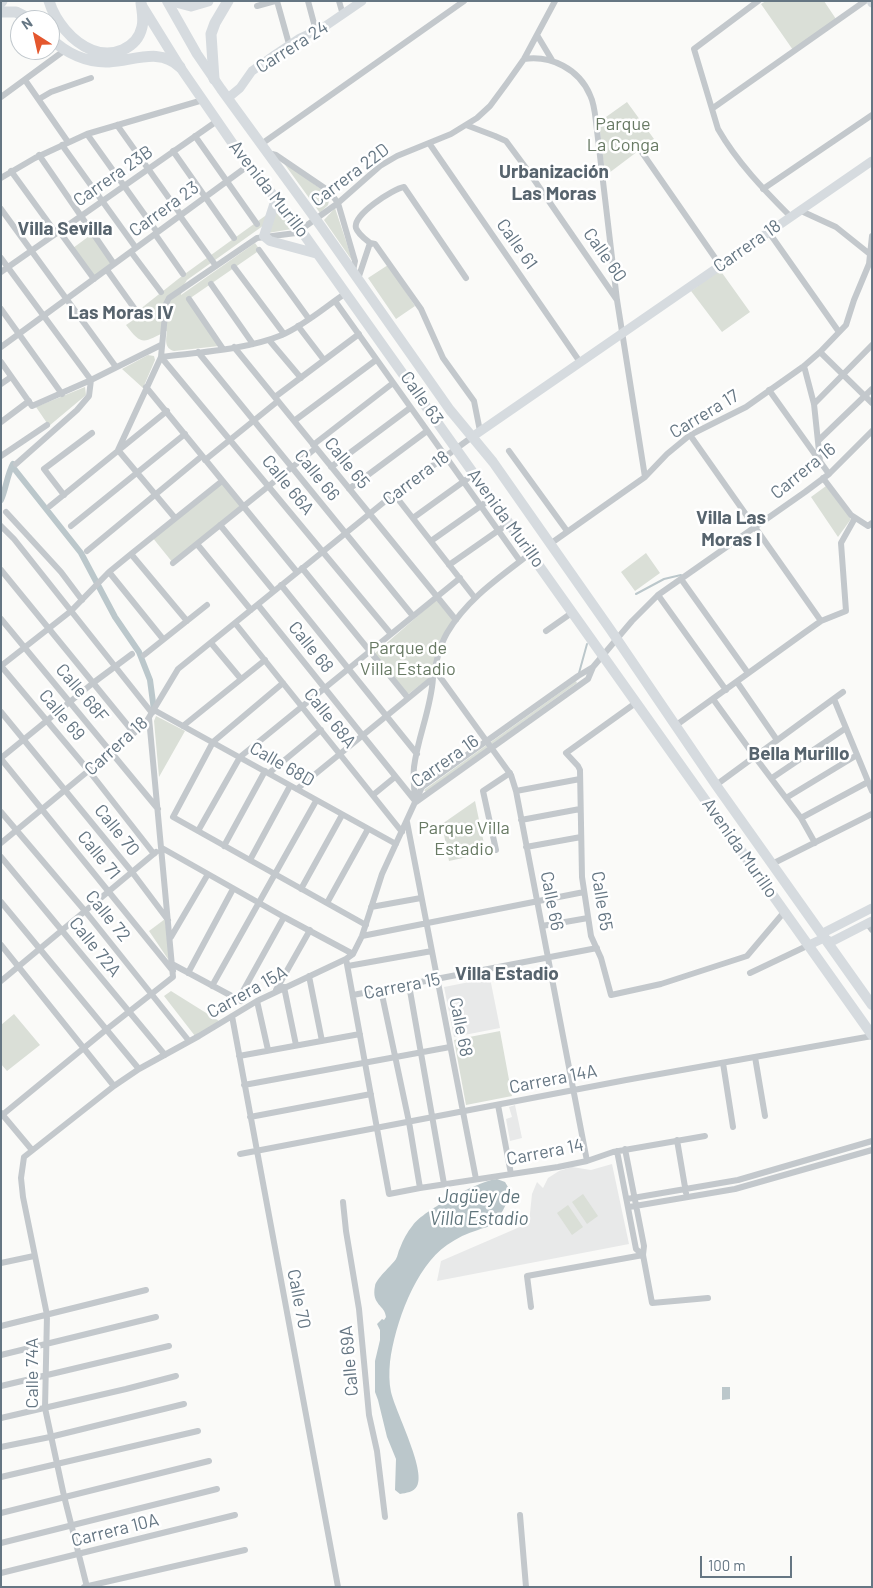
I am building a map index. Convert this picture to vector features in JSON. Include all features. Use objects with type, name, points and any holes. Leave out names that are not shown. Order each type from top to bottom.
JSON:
[{"type":"highway","points":[[49,1],[58,20],[74,39],[89,49],[103,53],[123,50],[137,38],[143,24],[140,2]]},
{"type":"highway","points":[[172,1],[198,6],[208,1]]},
{"type":"highway","points":[[214,79],[211,34],[228,1]]},
{"type":"highway","points":[[60,46],[80,57],[104,62],[148,56],[162,57],[180,67]]},
{"type":"main road","name":"Avenida Murillo","points":[[167,1],[197,54],[260,145],[320,225],[450,410],[476,434],[493,462],[617,639],[675,726],[872,1005]]},
{"type":"main road","name":"Avenida Murillo","points":[[140,2],[180,67],[217,121],[249,165],[298,226],[346,293],[872,1036]]},
{"type":"main road","points":[[276,199],[264,236],[270,241],[318,254]]},
{"type":"street","points":[[257,6],[276,1],[289,44]]},
{"type":"street","points":[[308,1],[316,31]]},
{"type":"street","points":[[339,1],[343,15]]},
{"type":"street","name":"Carrera 24","points":[[228,98],[240,88],[252,71],[289,44],[316,31],[362,1]]},
{"type":"street","points":[[260,145],[464,1]]},
{"type":"street","name":"Carrera 22D","points":[[118,450],[161,357],[166,304],[169,298],[257,238],[296,233],[338,203],[380,166],[397,156],[430,143],[466,125],[490,106],[524,59],[556,1]]},
{"type":"street","points":[[758,1],[694,49],[718,130],[763,190],[790,216]]},
{"type":"street","points":[[713,108],[865,1]]},
{"type":"street","points":[[537,35],[552,60]]},
{"type":"street","points":[[1,97],[65,50]]},
{"type":"street","points":[[524,59],[542,58],[552,60],[576,75],[585,84],[591,97],[596,120],[617,300]]},
{"type":"street","points":[[39,99],[51,92],[91,78]]},
{"type":"street","points":[[25,80],[39,99],[65,143],[161,292]]},
{"type":"street","points":[[1,178],[39,156],[87,134],[203,100]]},
{"type":"street","points":[[763,190],[872,116]]},
{"type":"street","name":"Carrera 23B","points":[[1,272],[217,121]]},
{"type":"street","points":[[117,125],[216,266]]},
{"type":"street","name":"Calle 60","points":[[466,125],[506,141],[617,300],[645,477]]},
{"type":"street","points":[[87,134],[183,274]]},
{"type":"street","points":[[195,136],[257,224]]},
{"type":"street","name":"Calle 61","points":[[430,143],[580,362]]},
{"type":"street","points":[[173,151],[234,238]]},
{"type":"street","points":[[641,151],[720,265]]},
{"type":"street","points":[[268,156],[276,155],[329,191],[338,203],[355,261],[355,276]]},
{"type":"street","points":[[39,156],[114,264]]},
{"type":"street","name":"Carrera 18","points":[[1,843],[134,733],[152,714],[178,669],[394,494],[476,434],[872,161]]},
{"type":"street","name":"Carrera 23","points":[[1,347],[249,165]]},
{"type":"street","points":[[11,171],[94,279]]},
{"type":"street","points":[[466,278],[404,187],[393,191],[361,214],[357,220],[356,227],[370,242],[375,244],[421,309],[443,358],[474,401],[476,434]]},
{"type":"street","points":[[1,209],[116,368]]},
{"type":"street","points":[[799,210],[836,228],[870,255]]},
{"type":"street","points":[[768,231],[840,332]]},
{"type":"street","points":[[870,255],[872,236]]},
{"type":"street","points":[[355,276],[370,242]]},
{"type":"street","points":[[259,250],[309,319]]},
{"type":"street","name":"Carrera 17","points":[[550,544],[645,477],[667,454],[690,435],[746,407],[804,366],[820,352],[846,325],[870,255]]},
{"type":"street","points":[[1,258],[91,380],[89,396],[77,410],[16,464]]},
{"type":"street","points":[[234,267],[284,334]]},
{"type":"street","points":[[106,270],[137,312]]},
{"type":"street","points":[[211,284],[253,344]]},
{"type":"street","points":[[161,357],[223,349],[269,340],[298,326],[346,293]]},
{"type":"street","points":[[188,299],[223,349]]},
{"type":"street","name":"Calle 63","points":[[335,300],[520,561]]},
{"type":"street","points":[[1,309],[62,394]]},
{"type":"street","points":[[298,326],[324,360]]},
{"type":"street","points":[[87,551],[156,495],[231,439],[301,378],[359,334]]},
{"type":"street","points":[[269,340],[301,378]]},
{"type":"street","points":[[1,422],[31,403],[62,394],[161,345]]},
{"type":"street","points":[[814,404],[872,345]]},
{"type":"street","name":"Calle 65","points":[[234,347],[456,620]]},
{"type":"street","name":"Calle 66","points":[[198,352],[413,616]]},
{"type":"street","points":[[820,352],[872,403]]},
{"type":"street","name":"Calle 66A","points":[[161,357],[231,439],[390,634]]},
{"type":"street","points":[[294,421],[376,360]]},
{"type":"street","points":[[1,362],[31,403]]},
{"type":"street","points":[[804,366],[814,404],[820,462]]},
{"type":"street","points":[[1,384],[12,376]]},
{"type":"street","points":[[173,564],[393,383]]},
{"type":"street","points":[[146,387],[243,506],[370,651],[408,698]]},
{"type":"street","points":[[818,441],[872,389]]},
{"type":"street","points":[[769,390],[820,462],[826,476],[855,518],[870,525]]},
{"type":"street","points":[[331,468],[410,408]]},
{"type":"street","points":[[50,506],[166,411]]},
{"type":"street","points":[[1,456],[47,425]]},
{"type":"street","points":[[349,489],[427,431]]},
{"type":"street","name":"Carrera 16","points":[[416,802],[422,787],[486,740],[593,667],[632,621],[658,595],[754,527],[783,509],[826,476],[872,431]]},
{"type":"street","points":[[64,494],[44,470],[92,432]]},
{"type":"street","points":[[71,526],[185,434]]},
{"type":"street","points":[[690,435],[821,622]]},
{"type":"street","points":[[118,450],[175,518]]},
{"type":"street","points":[[509,451],[566,531]]},
{"type":"street","points":[[413,518],[474,474]]},
{"type":"street","points":[[1,666],[82,600],[131,554],[222,480]]},
{"type":"street","points":[[394,494],[475,598]]},
{"type":"street","points":[[431,541],[492,498]]},
{"type":"street","points":[[6,512],[61,572],[82,600]]},
{"type":"street","points":[[675,726],[821,622],[846,611],[841,543],[855,518]]},
{"type":"street","points":[[449,565],[509,523]]},
{"type":"street","name":"Calle 68D","points":[[1,526],[14,539],[152,714],[183,726],[396,844]]},
{"type":"street","points":[[220,526],[274,591]]},
{"type":"street","points":[[197,544],[251,610]]},
{"type":"street","points":[[416,802],[414,780],[417,754],[431,699],[439,651],[446,634],[475,598],[531,553]]},
{"type":"street","points":[[131,554],[187,621]]},
{"type":"street","points":[[1,570],[134,733]]},
{"type":"street","points":[[110,572],[163,639]]},
{"type":"street","points":[[198,831],[240,757],[460,578]]},
{"type":"street","points":[[681,578],[748,673]]},
{"type":"street","points":[[281,585],[417,754]]},
{"type":"street","points":[[658,595],[726,690]]},
{"type":"street","points":[[144,655],[207,605]]},
{"type":"street","name":"Calle 68","points":[[258,605],[416,802]]},
{"type":"street","points":[[546,631],[573,612]]},
{"type":"street","name":"Calle 68F","points":[[1,619],[158,809]]},
{"type":"street","name":"Calle 68A","points":[[235,623],[402,832]]},
{"type":"street","points":[[211,642],[241,679]]},
{"type":"street","points":[[1,758],[93,683],[132,654]]},
{"type":"street","points":[[183,726],[264,660]]},
{"type":"street","name":"Calle 69","points":[[1,666],[89,770],[154,854]]},
{"type":"street","name":"Carrera 16","points":[[416,802],[588,679],[593,667]]},
{"type":"street","name":"Calle 66","points":[[435,670],[510,772],[516,791],[587,1161]]},
{"type":"street","points":[[250,860],[294,787],[339,754],[433,678]]},
{"type":"street","points":[[736,682],[777,740]]},
{"type":"street","points":[[283,683],[213,742],[173,817],[366,925]]},
{"type":"street","points":[[716,785],[843,692]]},
{"type":"street","points":[[713,699],[754,757],[801,818],[815,842]]},
{"type":"street","points":[[834,699],[872,791]]},
{"type":"street","name":"Calle 65","points":[[637,702],[566,753],[578,766],[584,892],[593,941],[598,948],[611,995],[661,984],[747,956],[785,912]]},
{"type":"street","name":"Calle 70","points":[[1,712],[132,872],[168,921]]},
{"type":"street","points":[[32,1150],[2,1115],[152,994],[173,971],[158,809],[152,714]]},
{"type":"street","points":[[772,778],[846,728]]},
{"type":"street","points":[[224,846],[267,772],[320,730]]},
{"type":"street","points":[[786,798],[857,756]]},
{"type":"street","name":"Calle 71","points":[[1,758],[173,971],[188,973],[249,1005]]},
{"type":"street","points":[[496,850],[483,791],[510,772]]},
{"type":"street","points":[[372,795],[395,777]]},
{"type":"street","points":[[516,791],[580,779]]},
{"type":"street","points":[[801,818],[868,782]]},
{"type":"street","points":[[212,986],[316,801]]},
{"type":"street","name":"Carrera 15A","points":[[347,963],[362,936],[382,874],[416,802]]},
{"type":"street","points":[[521,820],[580,809]]},
{"type":"street","name":"Calle 72","points":[[1,812],[85,911],[189,1041]]},
{"type":"street","points":[[772,864],[872,814]]},
{"type":"street","points":[[301,889],[342,815]]},
{"type":"street","name":"Calle 68","points":[[407,822],[476,1179]]},
{"type":"street","points":[[327,903],[368,829]]},
{"type":"street","points":[[526,847],[581,837]]},
{"type":"street","points":[[1,981],[162,847]]},
{"type":"street","points":[[162,847],[233,889],[353,954]]},
{"type":"street","name":"Calle 72A","points":[[1,857],[165,1055]]},
{"type":"street","points":[[170,938],[208,874]]},
{"type":"street","points":[[188,973],[233,889]]},
{"type":"street","points":[[362,936],[584,892]]},
{"type":"street","points":[[371,907],[421,898]]},
{"type":"street","points":[[1,902],[139,1069]]},
{"type":"street","points":[[824,938],[825,932],[872,908]]},
{"type":"street","points":[[238,1000],[284,917]]},
{"type":"street","points":[[542,926],[588,918]]},
{"type":"street","points":[[824,938],[831,942],[870,924]]},
{"type":"street","points":[[276,991],[310,930]]},
{"type":"street","points":[[750,973],[824,938]]},
{"type":"street","points":[[1,946],[114,1086]]},
{"type":"street","name":"Carrera 15","points":[[353,995],[598,948]]},
{"type":"street","name":"Carrera 15A","points":[[24,1157],[114,1086],[139,1069],[257,1000],[309,976],[347,963],[432,951]]},
{"type":"street","points":[[347,963],[378,1128]]},
{"type":"street","points":[[309,976],[322,1041]]},
{"type":"street","points":[[409,985],[444,1184]]},
{"type":"street","points":[[284,987],[296,1045]]},
{"type":"street","points":[[381,990],[409,1122],[420,1188]]},
{"type":"street","points":[[257,1000],[268,1050]]},
{"type":"street","name":"Calle 70","points":[[232,1016],[338,1587]]},
{"type":"street","points":[[239,1056],[360,1034]]},
{"type":"street","name":"Carrera 14A","points":[[240,1154],[872,1036]]},
{"type":"street","points":[[244,1085],[450,1047]]},
{"type":"street","points":[[755,1057],[765,1116]]},
{"type":"street","points":[[723,1063],[732,1127]]},
{"type":"street","points":[[250,1117],[371,1094]]},
{"type":"street","points":[[498,1105],[511,1174]]},
{"type":"street","name":"Carrera 14","points":[[378,1128],[389,1194],[587,1161],[625,1149],[705,1136]]},
{"type":"street","points":[[677,1140],[686,1193]]},
{"type":"street","points":[[632,1206],[738,1180],[872,1141]]},
{"type":"street","points":[[625,1149],[632,1206],[644,1246],[643,1256],[652,1303],[708,1298]]},
{"type":"street","points":[[631,1198],[735,1189],[872,1150]]},
{"type":"street","points":[[618,1151],[631,1198]]},
{"type":"street","name":"Calle 74A","points":[[24,1157],[22,1197],[47,1316],[45,1408],[56,1464],[86,1587]]},
{"type":"street","name":"Calle 69A","points":[[343,1202],[359,1309],[369,1415],[377,1451],[385,1517]]},
{"type":"street","points":[[1,1263],[34,1256]]},
{"type":"street","points":[[531,1307],[527,1276],[643,1256]]},
{"type":"street","points":[[1,1326],[146,1290]]},
{"type":"street","points":[[1,1355],[156,1317]]},
{"type":"street","points":[[1,1386],[169,1346]]},
{"type":"street","points":[[1,1418],[176,1376]]},
{"type":"street","points":[[1,1448],[184,1404]]},
{"type":"street","points":[[1,1477],[198,1430]]},
{"type":"street","points":[[1,1513],[209,1461]]},
{"type":"street","points":[[1,1543],[217,1489]]},
{"type":"street","name":"Carrera 10A","points":[[1,1574],[235,1515]]},
{"type":"street","points":[[520,1515],[526,1587]]},
{"type":"street","points":[[86,1587],[246,1550]]},
{"type":"shaded area","points":[[490,978],[500,1028],[454,1037],[444,987]]},
{"type":"shaded area","points":[[515,1105],[522,1138],[510,1141],[506,1119],[512,1117],[509,1107]]},
{"type":"shaded area","points":[[612,1164],[629,1244],[437,1281],[441,1261],[529,1223],[532,1194],[537,1182],[543,1188],[548,1178],[559,1171],[572,1167],[591,1170]]},
{"type":"green space","points":[[766,1],[824,1],[836,19],[793,50],[761,4]]},
{"type":"green space","name":"Parque La Conga","points":[[627,102],[654,139],[605,176],[599,122]]},
{"type":"green space","points":[[283,162],[328,194],[330,197],[328,205],[320,213]]},
{"type":"green space","points":[[276,208],[292,229],[268,233],[274,218],[187,280],[182,288],[181,295],[255,243],[260,250],[189,299],[219,346],[174,351],[167,346],[167,331],[148,340],[140,339],[131,332],[126,325],[142,314],[139,310],[182,276]]},
{"type":"green space","points":[[335,208],[353,262],[324,220]]},
{"type":"green space","points":[[92,234],[113,263],[94,277],[73,248]]},
{"type":"green space","points":[[388,265],[415,306],[396,319],[368,278]]},
{"type":"green space","points":[[720,270],[750,312],[722,332],[691,291]]},
{"type":"green space","points":[[148,355],[154,356],[155,360],[143,388],[122,369]]},
{"type":"green space","points":[[85,387],[86,395],[49,426],[36,407]]},
{"type":"green space","points":[[222,481],[243,506],[173,563],[152,537]]},
{"type":"green space","points":[[826,486],[851,519],[838,537],[811,497]]},
{"type":"green space","points":[[646,553],[660,573],[635,591],[621,572]]},
{"type":"green space","name":"Parque de Villa Estadio","points":[[436,600],[453,620],[438,647],[431,677],[407,695],[373,655]]},
{"type":"green space","points":[[576,681],[577,683],[426,792],[424,790]]},
{"type":"green space","points":[[156,716],[185,731],[159,777],[154,721]]},
{"type":"green space","name":"Parque Villa Estadio","points":[[475,801],[486,853],[449,861],[442,824]]},
{"type":"green space","points":[[165,919],[170,962],[149,931]]},
{"type":"green space","points":[[171,991],[219,1021],[195,1036],[164,996]]},
{"type":"green space","points":[[14,1014],[40,1045],[7,1071],[1,1064],[1,1025]]},
{"type":"green space","points":[[500,1031],[512,1096],[466,1105],[454,1040]]},
{"type":"green space","points":[[583,1194],[598,1216],[587,1224],[572,1202]]},
{"type":"green space","points":[[568,1205],[583,1227],[572,1235],[557,1213]]},
{"type":"water","name":"Jagüey de Villa Estadio","points":[[497,1179],[505,1182],[511,1192],[500,1215],[489,1226],[458,1238],[436,1255],[425,1267],[416,1282],[402,1314],[390,1362],[390,1389],[414,1455],[419,1478],[414,1490],[400,1494],[395,1490],[396,1459],[387,1437],[375,1392],[375,1361],[380,1340],[380,1330],[377,1324],[386,1317],[376,1301],[375,1286],[396,1259],[405,1236],[419,1219],[466,1190]]},
{"type":"water","points":[[722,1387],[730,1387],[730,1399],[722,1400]]},
{"type":"waterway","points":[[1,500],[13,464]]},
{"type":"waterway","points":[[12,466],[81,553],[115,617],[139,652],[150,680],[154,710]]},
{"type":"waterway","points":[[636,594],[664,579],[681,575]]},
{"type":"waterway","points":[[579,673],[587,644]]},
{"type":"district","name":"Urbanización Las Moras","points":[[554,183]]},
{"type":"district","name":"Villa Sevilla","points":[[65,229]]},
{"type":"district","name":"Las Moras IV","points":[[121,313]]},
{"type":"district","name":"Villa Las Moras I","points":[[731,529]]},
{"type":"district","name":"Bella Murillo","points":[[799,754]]},
{"type":"district","name":"Villa Estadio","points":[[507,974]]}]
